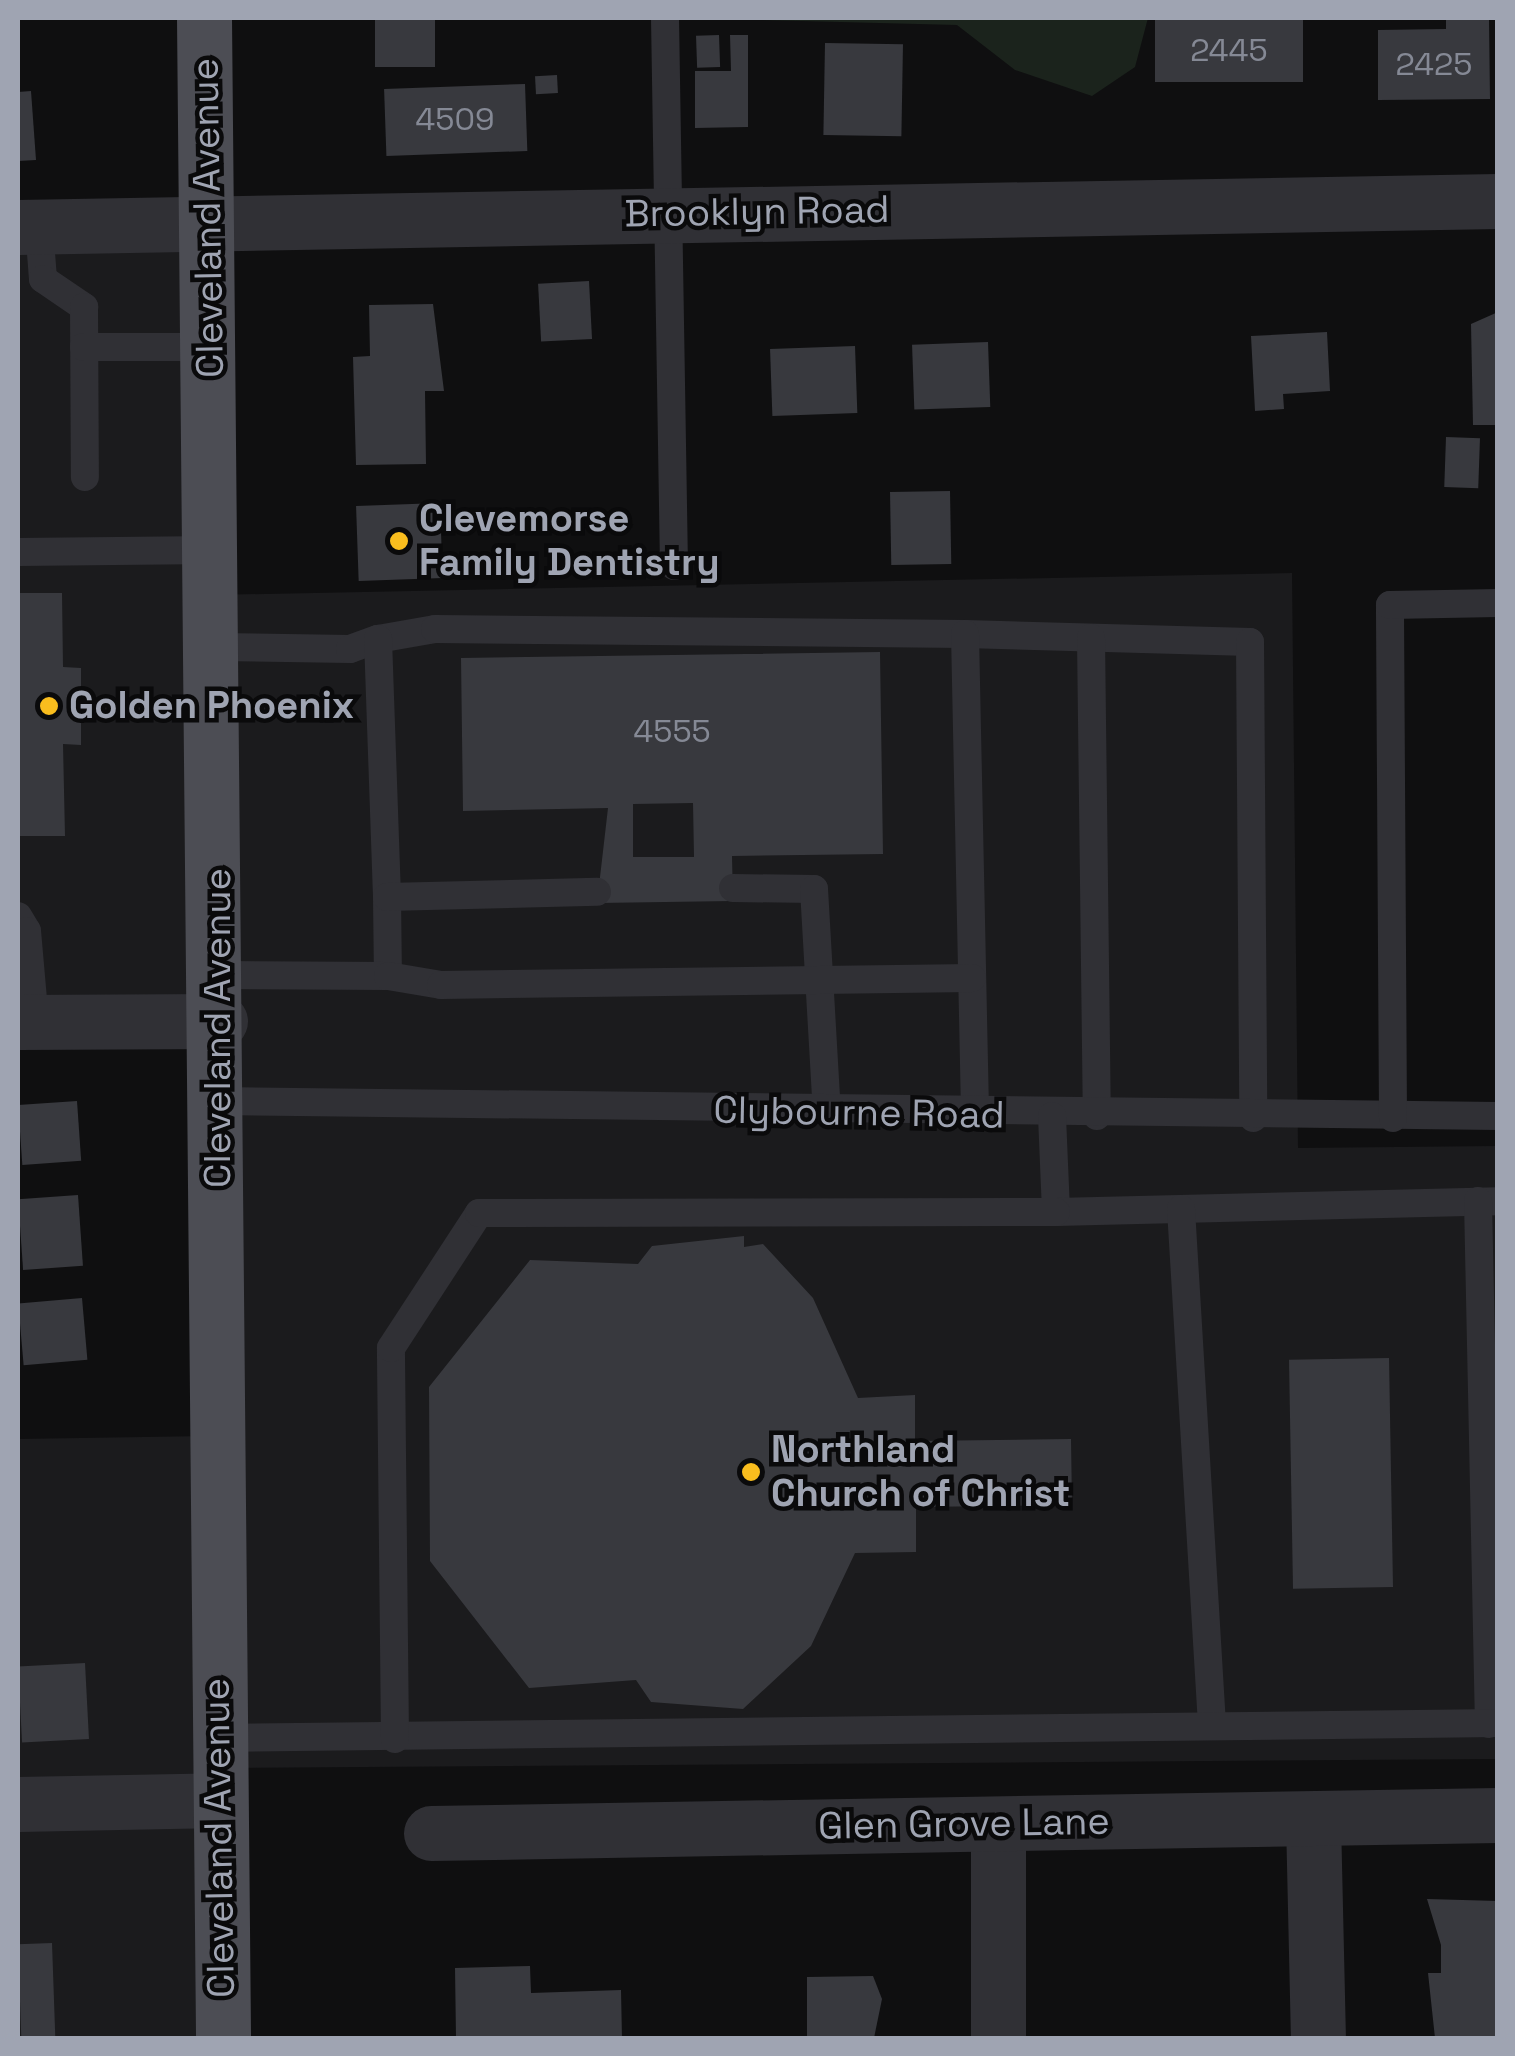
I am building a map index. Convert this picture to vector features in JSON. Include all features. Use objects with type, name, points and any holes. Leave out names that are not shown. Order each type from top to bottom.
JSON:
[{"type":"main road","name":"Cleveland Avenue","points":[[204,18],[220,1101],[214,1738],[220,1800],[223,2038]]},
{"type":"street","name":"Brooklyn Road","points":[[28,227],[665,212],[1498,201]]},
{"type":"street","points":[[26,1022],[219,998]]},
{"type":"street","points":[[18,1804],[220,1800]]},
{"type":"street","name":"Glen Grove Lane","points":[[431,1833],[1498,1815]]},
{"type":"street","points":[[1313,1820],[1318,2038]]},
{"type":"street","points":[[998,1824],[998,2038]]},
{"type":"lane","points":[[665,18],[665,212],[674,566]]},
{"type":"lane","points":[[28,227],[43,279],[84,307],[85,477]]},
{"type":"lane","points":[[84,347],[211,348]]},
{"type":"lane","points":[[18,552],[213,550]]},
{"type":"lane","points":[[1393,1118],[1390,605],[1498,603]]},
{"type":"lane","points":[[215,647],[350,649],[378,639],[435,629],[964,634],[1250,642],[1254,1118]]},
{"type":"lane","points":[[964,634],[975,1116]]},
{"type":"lane","points":[[1091,638],[1097,1116]]},
{"type":"lane","points":[[378,639],[388,976]]},
{"type":"lane","points":[[733,888],[814,889],[826,1112]]},
{"type":"lane","points":[[387,897],[597,892]]},
{"type":"lane","points":[[18,916],[27,931],[26,1022]]},
{"type":"lane","points":[[219,998],[388,976],[441,985],[972,978]]},
{"type":"lane","name":"Clybourne Road","points":[[220,1101],[975,1116],[1498,1116]]},
{"type":"lane","points":[[1052,1116],[1056,1212]]},
{"type":"lane","points":[[214,1738],[395,1739],[1493,1724],[1488,1201],[1056,1212],[479,1213],[391,1348],[395,1739]]},
{"type":"lane","points":[[1182,1209],[1212,1725]]},
{"type":"shaded area","points":[[686,18],[1148,18],[1135,67],[1092,96],[1015,70],[957,25]]},
{"type":"shaded area","points":[[212,222],[213,595],[1292,573],[1298,1148],[1497,1146],[1497,1759],[225,1768],[226,2038],[18,2038],[18,1439],[207,1436],[202,1013],[18,1015],[18,229]]},
{"type":"building","points":[[375,18],[435,18],[435,67],[375,67]]},
{"type":"building","points":[[1155,18],[1303,18],[1303,82],[1155,82]]},
{"type":"building","points":[[1446,18],[1489,18],[1490,99],[1378,100],[1378,30],[1446,29]]},
{"type":"building","points":[[719,35],[720,67],[697,68],[696,36]]},
{"type":"building","points":[[730,35],[748,35],[748,127],[695,128],[695,71],[731,71]]},
{"type":"building","points":[[825,43],[903,44],[901,136],[823,135]]},
{"type":"building","points":[[557,75],[558,93],[536,94],[535,76]]},
{"type":"building","points":[[525,84],[527,151],[386,156],[384,89]]},
{"type":"building","points":[[31,91],[36,160],[18,161],[18,92]]},
{"type":"building","points":[[589,281],[592,339],[541,342],[538,284]]},
{"type":"building","points":[[433,304],[444,391],[425,391],[426,464],[356,465],[353,357],[370,356],[369,305]]},
{"type":"building","points":[[1498,312],[1498,425],[1473,425],[1471,324]]},
{"type":"building","points":[[1327,332],[1330,391],[1283,394],[1284,409],[1255,411],[1251,336]]},
{"type":"building","points":[[988,342],[990,407],[914,410],[912,345]]},
{"type":"building","points":[[855,346],[857,413],[772,416],[770,349]]},
{"type":"building","points":[[1446,437],[1480,438],[1478,488],[1444,487]]},
{"type":"building","points":[[950,491],[951,564],[891,565],[890,492]]},
{"type":"building","name":"Clevemorse Family Dentistry","points":[[440,503],[443,578],[359,581],[356,506]]},
{"type":"building","name":"Golden Phoenix","points":[[18,593],[62,593],[63,667],[81,668],[81,745],[63,744],[65,836],[18,836]]},
{"type":"building","points":[[880,652],[883,854],[732,856],[733,901],[597,903],[608,808],[463,811],[461,658]],"holes":[[[693,803],[694,857],[633,857],[633,804]]]},
{"type":"building","points":[[77,1101],[81,1161],[22,1165],[18,1105]]},
{"type":"building","points":[[78,1195],[83,1266],[23,1270],[18,1199]]},
{"type":"building","name":"Northland Church of Christ","points":[[744,1236],[744,1247],[763,1244],[813,1298],[858,1398],[915,1395],[915,1441],[1071,1439],[1072,1505],[916,1507],[916,1552],[855,1553],[811,1646],[743,1709],[651,1702],[636,1680],[529,1688],[430,1561],[429,1387],[530,1260],[638,1264],[652,1246]]},
{"type":"building","points":[[82,1298],[87,1360],[24,1365],[18,1304]]},
{"type":"building","points":[[1389,1358],[1393,1587],[1293,1589],[1289,1360]]},
{"type":"building","points":[[85,1663],[89,1739],[22,1742],[18,1667]]},
{"type":"building","points":[[1427,1899],[1498,1901],[1498,2038],[1435,2038],[1428,1973],[1441,1973],[1441,1945]]},
{"type":"building","points":[[52,1943],[55,2038],[21,2038],[18,1944]]},
{"type":"building","points":[[530,1966],[531,1993],[621,1990],[622,2038],[456,2038],[455,1968]]},
{"type":"building","points":[[873,1976],[882,1999],[874,2038],[807,2038],[807,1977]]},
{"type":"place","name":"Clevemorse Family Dentistry","points":[[399,541]]},
{"type":"place","name":"Golden Phoenix","points":[[49,706]]},
{"type":"place","name":"Northland Church of Christ","points":[[751,1472]]}]
